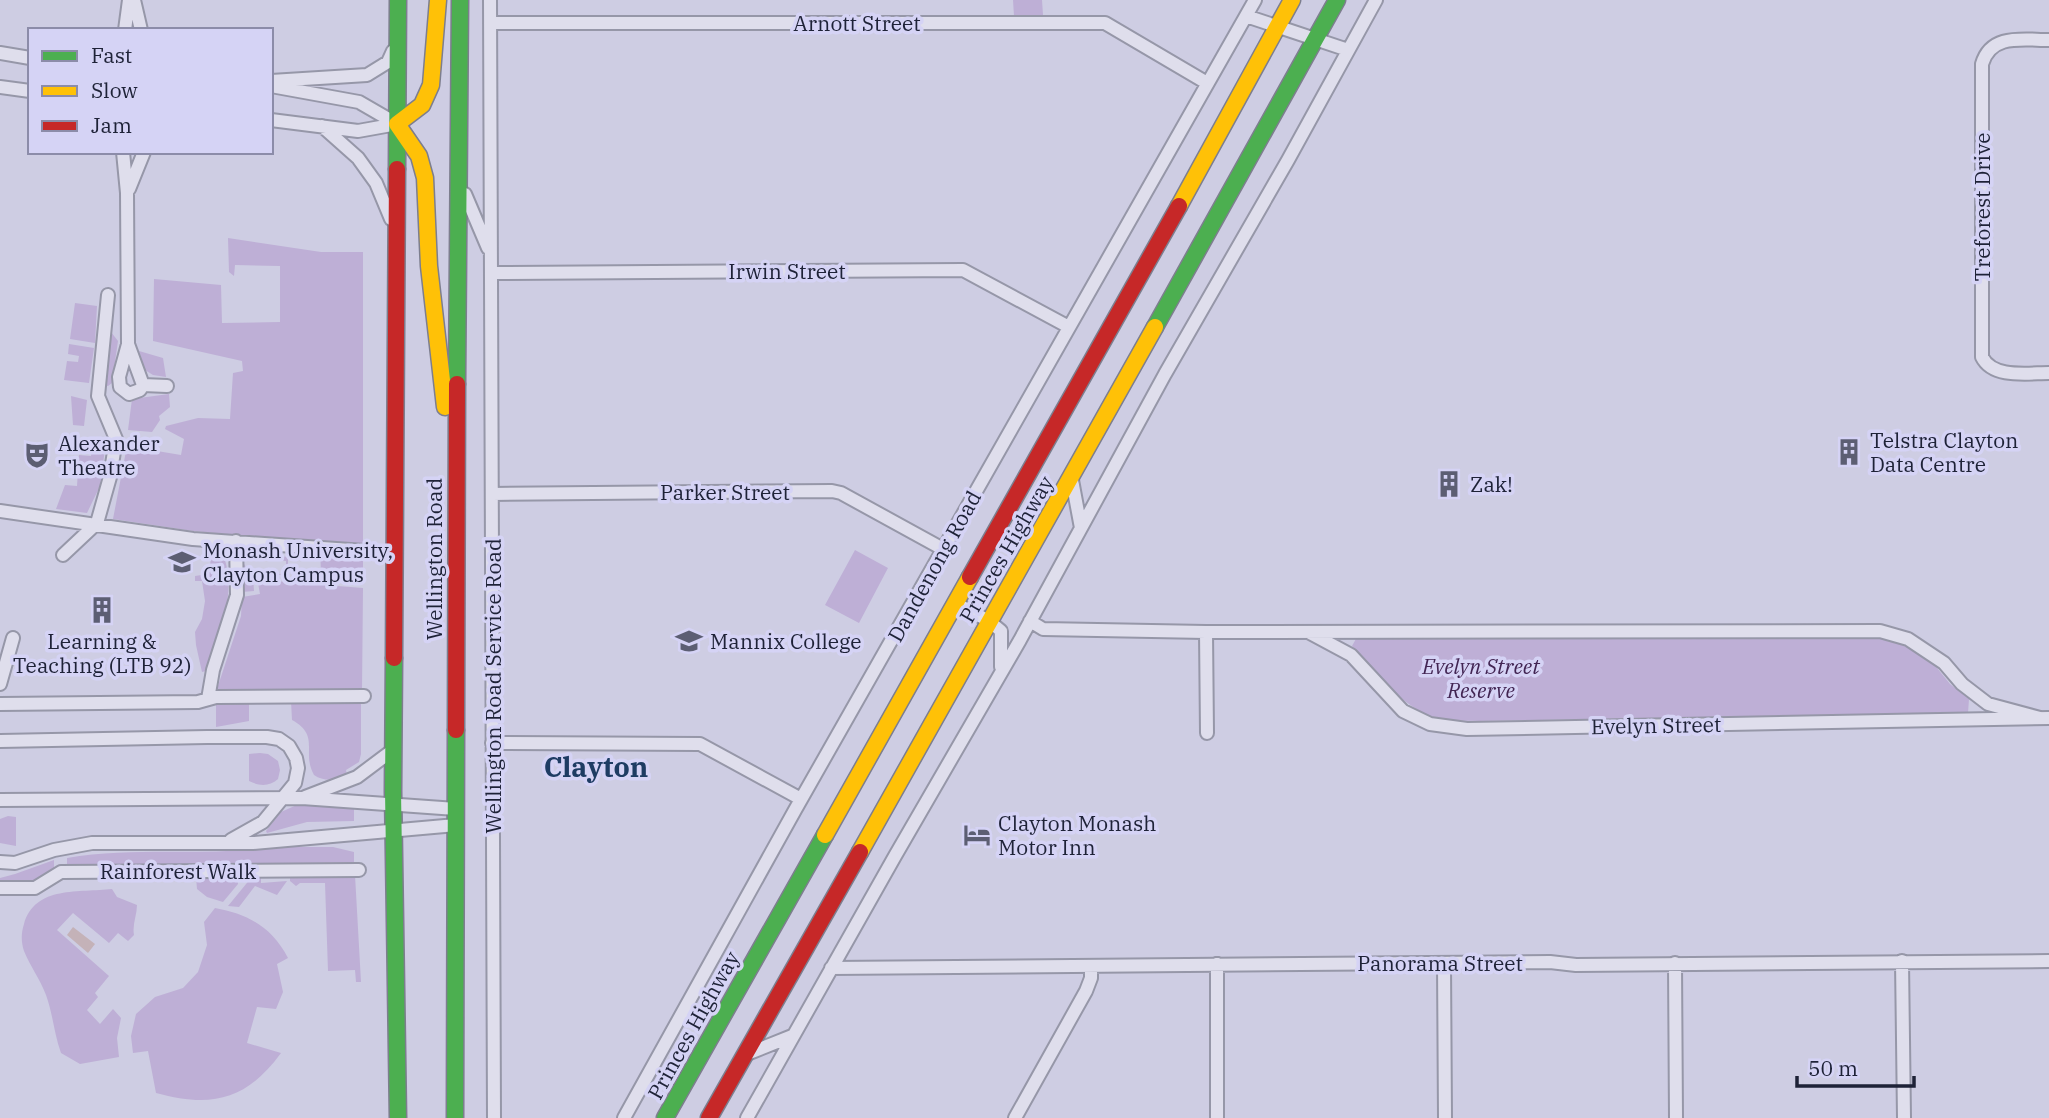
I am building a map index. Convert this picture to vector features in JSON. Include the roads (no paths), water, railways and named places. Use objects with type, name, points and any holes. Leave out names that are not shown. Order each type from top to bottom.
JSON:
[{"type":"highway","name":"Wellington Road","points":[[398,0],[393,804],[398,1118]]},
{"type":"highway","points":[[438,0],[431,85],[422,105],[397,124],[419,156],[425,178],[429,266],[455,484]]},
{"type":"highway","name":"Wellington Road","points":[[455,1118],[455,484],[460,0]]},
{"type":"highway","name":"Princes Highway","points":[[665,1118],[1292,0]]},
{"type":"highway","name":"Princes Highway","points":[[709,1118],[1072,476],[1336,0]]},
{"type":"street","points":[[125,28],[131,0]]},
{"type":"street","points":[[131,0],[140,28]]},
{"type":"street","name":"Wellington Road Service Road","points":[[489,0],[494,1118]]},
{"type":"street","name":"Dandenong Road","points":[[624,1118],[801,799],[1255,0]]},
{"type":"street","points":[[747,1118],[1030,621],[1165,374],[1377,0]]},
{"type":"street","points":[[1246,16],[1348,50]]},
{"type":"street","name":"Arnott Street","points":[[490,23],[1105,23],[1208,83]]},
{"type":"street","name":"Treforest Drive","points":[[2049,40],[2006,40],[1985,53],[1982,64],[1982,356],[1985,364],[1994,369],[2010,373],[2049,373]]},
{"type":"street","points":[[273,81],[367,75],[388,62],[398,41]]},
{"type":"street","points":[[0,53],[28,58]]},
{"type":"street","points":[[273,86],[359,102],[397,124]]},
{"type":"street","points":[[0,87],[28,91]]},
{"type":"street","points":[[273,120],[358,131],[397,124]]},
{"type":"street","points":[[322,126],[358,158],[376,183],[397,236]]},
{"type":"street","points":[[123,154],[127,193],[128,344],[119,377],[120,387],[129,394],[141,390],[143,385],[128,344]]},
{"type":"street","points":[[127,193],[134,154]]},
{"type":"street","points":[[127,193],[143,154]]},
{"type":"street","name":"Wellington Road Service Road","points":[[460,184],[491,255]]},
{"type":"street","name":"Irwin Street","points":[[492,273],[963,271],[1069,327]]},
{"type":"street","points":[[63,555],[97,523],[110,477],[116,439],[98,396],[108,295]]},
{"type":"street","points":[[143,385],[167,386]]},
{"type":"street","points":[[1072,476],[1080,528]]},
{"type":"street","name":"Parker Street","points":[[492,494],[832,491],[841,493],[943,549]]},
{"type":"street","points":[[0,511],[193,539],[365,551]]},
{"type":"street","points":[[208,699],[237,595],[236,541]]},
{"type":"street","name":"Dandenong Road","points":[[955,603],[989,621]]},
{"type":"street","points":[[989,621],[1003,635],[1000,673]]},
{"type":"street","name":"Evelyn Street","points":[[1030,621],[1043,629],[1206,632],[1880,631],[1908,639],[1944,663],[1962,684],[1988,704],[2045,718]]},
{"type":"street","points":[[1206,632],[1207,733]]},
{"type":"street","name":"Evelyn Street","points":[[1307,632],[1351,655],[1403,711],[1430,724],[1467,729],[2045,718]]},
{"type":"street","points":[[0,684],[13,638]]},
{"type":"street","points":[[0,704],[198,702],[208,699],[364,696]]},
{"type":"street","points":[[0,741],[274,738],[289,746],[297,765],[295,783],[263,822],[228,841]]},
{"type":"street","points":[[492,743],[700,744],[801,799]]},
{"type":"street","points":[[302,798],[358,777],[394,750]]},
{"type":"street","points":[[0,800],[302,798],[393,804],[456,817]]},
{"type":"street","points":[[0,862],[15,863],[47,852],[92,843],[259,842],[394,829],[456,817]]},
{"type":"street","name":"Rainforest Walk","points":[[0,888],[35,888],[61,872],[359,870]]},
{"type":"street","points":[[1902,961],[1904,1118]]},
{"type":"street","name":"Panorama Street","points":[[831,968],[2049,961]]},
{"type":"street","points":[[1444,963],[1446,1118]]},
{"type":"street","points":[[1675,963],[1676,1118]]},
{"type":"street","points":[[1217,964],[1217,1118]]},
{"type":"street","points":[[1015,1118],[1086,991],[1091,978],[1091,966]]},
{"type":"street","points":[[744,1055],[792,1036]]},
{"type":"place","name":"Telstra Clayton Data Centre","points":[[1849,452]]},
{"type":"place","name":"Alexander Theatre","points":[[37,455]]},
{"type":"place","name":"Zak!","points":[[1449,484]]},
{"type":"place","name":"Monash University, Clayton Campus","points":[[182,562]]},
{"type":"place","name":"Learning & Teaching (LTB 92)","points":[[102,610]]},
{"type":"place","name":"Mannix College","points":[[689,641]]},
{"type":"place","name":"Clayton Monash Motor Inn","points":[[977,835]]},
{"type":"district","name":"Clayton","points":[[596,766]]},
{"type":"park label","name":"Evelyn Street Reserve","points":[[1481,678]]}]
